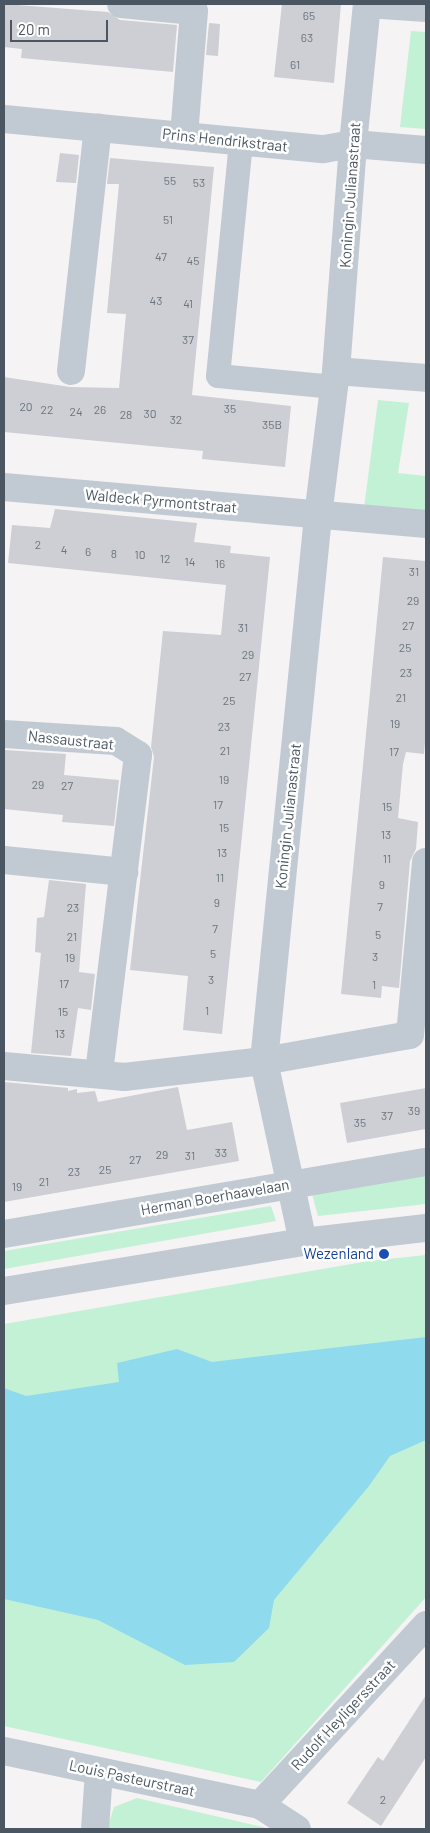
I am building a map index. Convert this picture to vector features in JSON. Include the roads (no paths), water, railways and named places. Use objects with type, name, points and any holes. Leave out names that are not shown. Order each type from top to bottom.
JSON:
[{"type":"street","points":[[121,4],[194,12],[184,135]]},
{"type":"street","points":[[367,4],[426,8]]},
{"type":"street","name":"Koningin Julianastraat","points":[[303,1242],[264,1061],[318,516],[335,379],[353,144],[367,4]]},
{"type":"street","name":"Prins Hendrikstraat","points":[[4,119],[324,149],[353,144],[426,150]]},
{"type":"street","points":[[71,371],[98,127]]},
{"type":"street","points":[[242,142],[218,376],[335,379],[426,378]]},
{"type":"street","name":"Waldeck Pyrmontstraat","points":[[4,487],[426,524]]},
{"type":"street","name":"Nassaustraat","points":[[4,734],[116,741],[138,755],[98,1073]]},
{"type":"street","points":[[4,860],[124,872]]},
{"type":"street","points":[[4,1066],[98,1073],[124,1077],[264,1061],[410,1035],[426,862]]},
{"type":"street","name":"Herman Boerhaavelaan","points":[[4,1234],[290,1183],[426,1162]]},
{"type":"street","points":[[4,1291],[303,1242],[426,1228]]},
{"type":"street","name":"Rudolf Heyligersstraat","points":[[260,1805],[426,1625]]},
{"type":"street","name":"Louis Pasteurstraat","points":[[4,1751],[260,1805]]},
{"type":"street","points":[[95,1829],[99,1772]]},
{"type":"street","points":[[260,1805],[297,1829]]},
{"type":"water","points":[[426,1337],[426,1440],[390,1456],[369,1486],[274,1600],[269,1628],[234,1662],[185,1665],[98,1620],[4,1599],[4,1388],[26,1396],[119,1382],[117,1363],[177,1349],[212,1362]]},
{"type":"place","name":"Wezenland","points":[[384,1254]]}]
